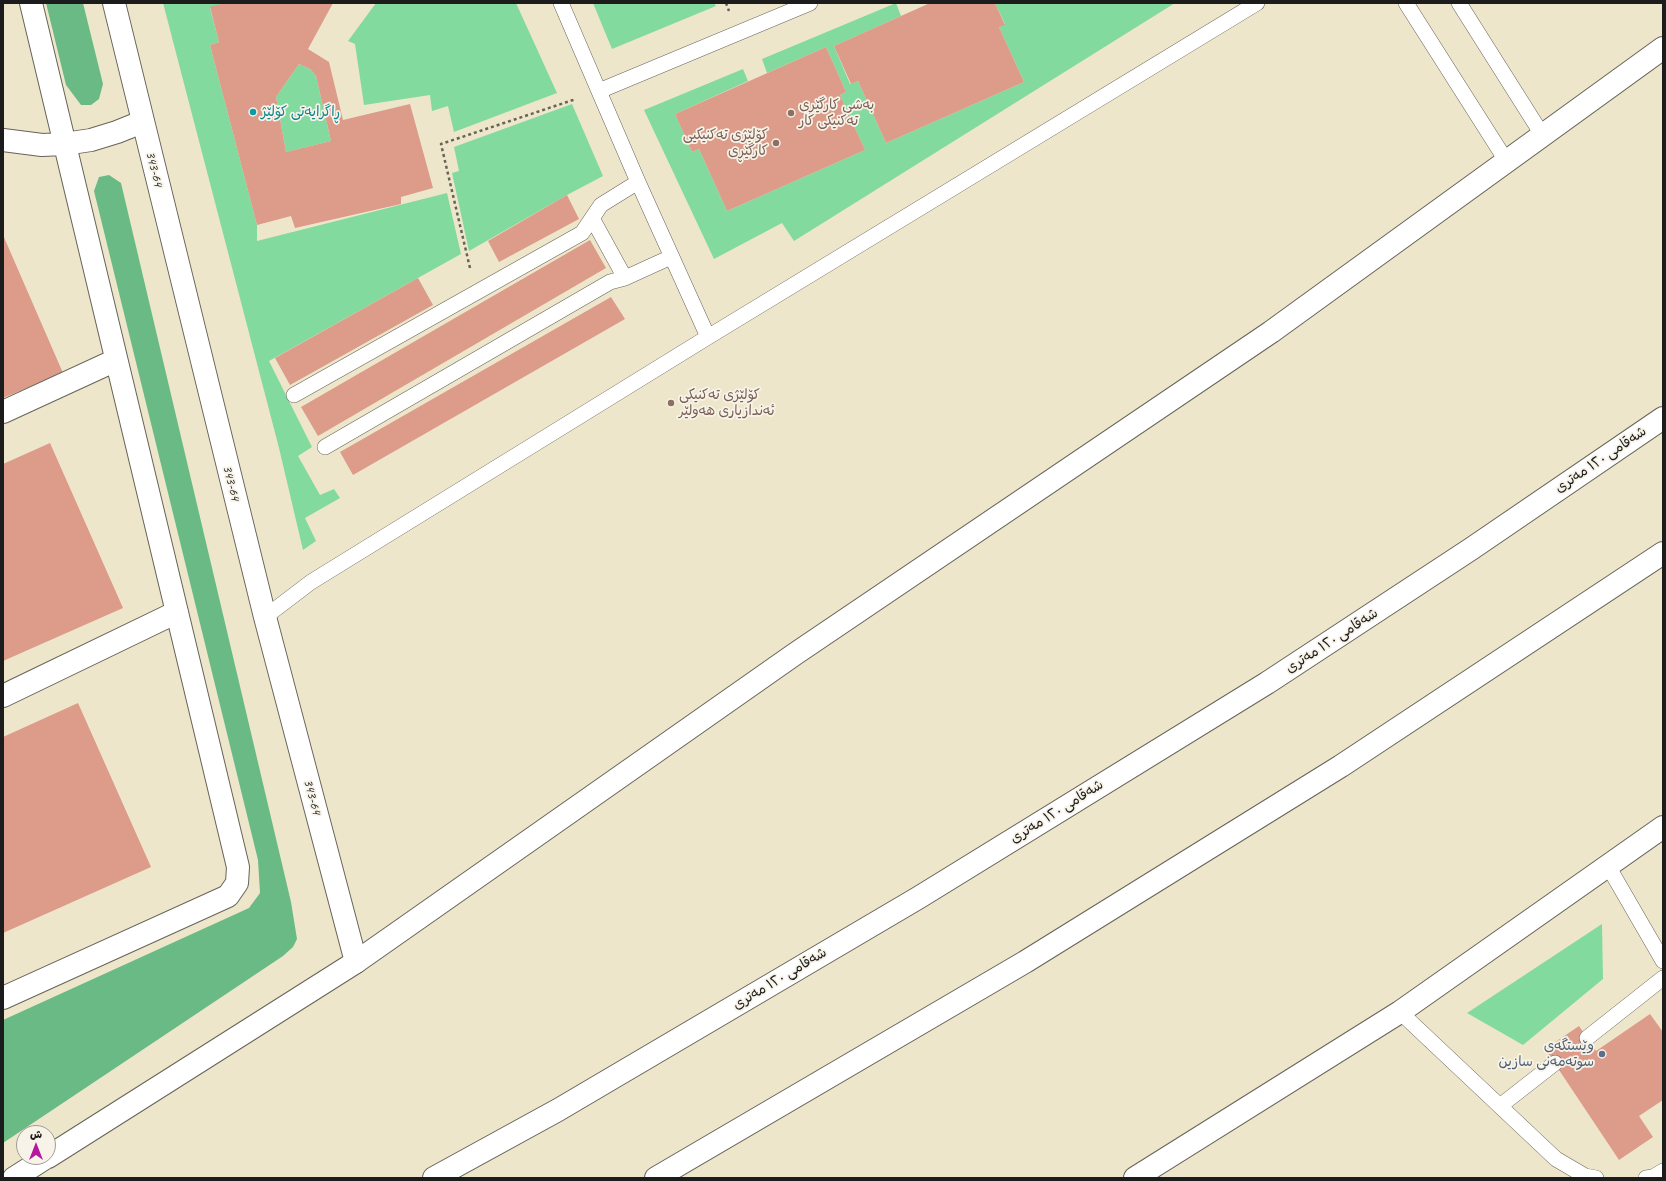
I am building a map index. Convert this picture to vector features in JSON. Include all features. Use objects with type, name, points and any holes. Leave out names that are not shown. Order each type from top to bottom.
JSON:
[{"type":"main road","points":[[3,998],[228,896],[237,883],[238,868],[31,3]]},
{"type":"main road","name":"343-64","points":[[114,3],[264,617],[356,962]]},
{"type":"main road","points":[[56,1152],[356,962],[795,654],[1271,332],[1663,48]]},
{"type":"main road","points":[[3,140],[42,145],[64,144],[91,140],[142,122]]},
{"type":"main road","points":[[3,412],[116,360]]},
{"type":"main road","name":"شەقامی ١٢٠ مەتری","points":[[434,1178],[558,1110],[918,898],[1260,688],[1471,549],[1663,418]]},
{"type":"main road","points":[[656,1178],[1045,950],[1341,766],[1663,553]]},
{"type":"main road","points":[[3,696],[177,612]]},
{"type":"main road","points":[[1135,1178],[1400,1012],[1663,827]]},
{"type":"main road","points":[[14,1178],[35,1165]]},
{"type":"lane","points":[[561,3],[671,257],[708,337]]},
{"type":"lane","points":[[599,91],[810,3]]},
{"type":"lane","points":[[264,617],[311,582],[708,337],[1257,3]]},
{"type":"lane","points":[[1406,3],[1507,162]]},
{"type":"lane","points":[[1459,3],[1543,136]]},
{"type":"lane","points":[[294,395],[582,233],[601,205],[638,182]]},
{"type":"lane","points":[[592,218],[625,278]]},
{"type":"lane","points":[[325,447],[610,282],[625,278],[671,257]]},
{"type":"lane","points":[[1608,866],[1663,962]]},
{"type":"lane","points":[[1587,1038],[1663,978]]},
{"type":"lane","points":[[1400,1012],[1556,1159],[1585,1176],[1596,1178]]},
{"type":"lane","points":[[1500,1106],[1554,1063]]},
{"type":"lane","points":[[1646,1178],[1653,1177],[1663,1171]]},
{"type":"path","points":[[477,291],[466,252],[441,144],[599,91]]},
{"type":"green space","points":[[46,3],[83,3],[103,84],[99,99],[91,105],[81,105],[66,85]]},
{"type":"green space","points":[[163,3],[224,3],[210,8],[219,42],[210,45],[257,225],[257,241],[447,193],[461,254],[269,361],[312,447],[298,456],[320,495],[334,489],[340,498],[305,518],[316,541],[303,550],[279,448]]},
{"type":"green space","points":[[376,3],[516,3],[557,93],[454,132],[448,106],[432,111],[430,95],[364,105],[355,44],[348,41]]},
{"type":"green space","points":[[593,3],[714,3],[716,6],[612,49]]},
{"type":"green space","points":[[896,3],[901,16],[834,46],[850,84],[858,81],[886,143],[1024,82],[999,27],[1005,24],[995,3],[1175,3],[794,241],[782,223],[714,259],[644,110],[743,69],[748,81],[675,114],[692,152],[699,149],[727,211],[865,150],[840,95],[846,92],[826,47],[767,73],[762,59]]},
{"type":"green space","points":[[299,64],[310,69],[316,76],[331,141],[286,152],[276,97]]},
{"type":"green space","points":[[572,104],[603,176],[469,251],[452,173],[459,171],[454,147]]},
{"type":"green space","points":[[109,175],[121,183],[291,902],[297,939],[293,947],[283,956],[30,1125],[16,1125],[16,1134],[3,1143],[3,1020],[249,908],[260,893],[258,860],[94,191],[99,177]]},
{"type":"green space","points":[[1602,924],[1603,979],[1523,1045],[1467,1013]]},
{"type":"building","name":"ڕاگرایەتی کۆلێژ","points":[[224,3],[333,3],[308,49],[329,62],[343,120],[410,104],[433,188],[401,197],[401,204],[295,228],[291,216],[257,225],[210,45],[219,42],[210,7]],"holes":[[[299,64],[310,69],[316,76],[331,141],[286,152],[276,97]]]},
{"type":"building","points":[[930,3],[995,3],[1005,25],[999,27],[1024,82],[886,143],[858,81],[851,84],[834,46]]},
{"type":"building","points":[[826,47],[846,92],[840,95],[865,150],[727,211],[699,149],[692,152],[675,114]]},
{"type":"building","points":[[567,195],[579,219],[499,262],[488,241]]},
{"type":"building","points":[[3,235],[63,373],[3,398]]},
{"type":"building","points":[[590,240],[606,268],[318,436],[301,407]]},
{"type":"building","points":[[418,278],[433,305],[290,385],[275,358]]},
{"type":"building","points":[[611,297],[625,319],[353,475],[340,452]]},
{"type":"building","points":[[50,443],[123,608],[3,661],[3,464]]},
{"type":"building","points":[[78,703],[151,867],[3,933],[3,737]]},
{"type":"building","points":[[1650,1014],[1663,1032],[1663,1100],[1639,1116],[1653,1137],[1619,1160],[1545,1049],[1579,1026],[1596,1051]]},
{"type":"place","name":"ڕاگرایەتی کۆلێژ","points":[[253,112]]},
{"type":"place","name":"بەشی کارگێڕی تەکنیکی کار","points":[[791,113]]},
{"type":"place","name":"کۆلێژی تەکنیکیی کارگێڕی","points":[[776,143]]},
{"type":"place","name":"کۆلێژی تەکنیکی ئەندازیاری هەولێر","points":[[671,403]]},
{"type":"place","name":"وێستگەی سوتەمەنی سازین","points":[[1602,1054]]}]
